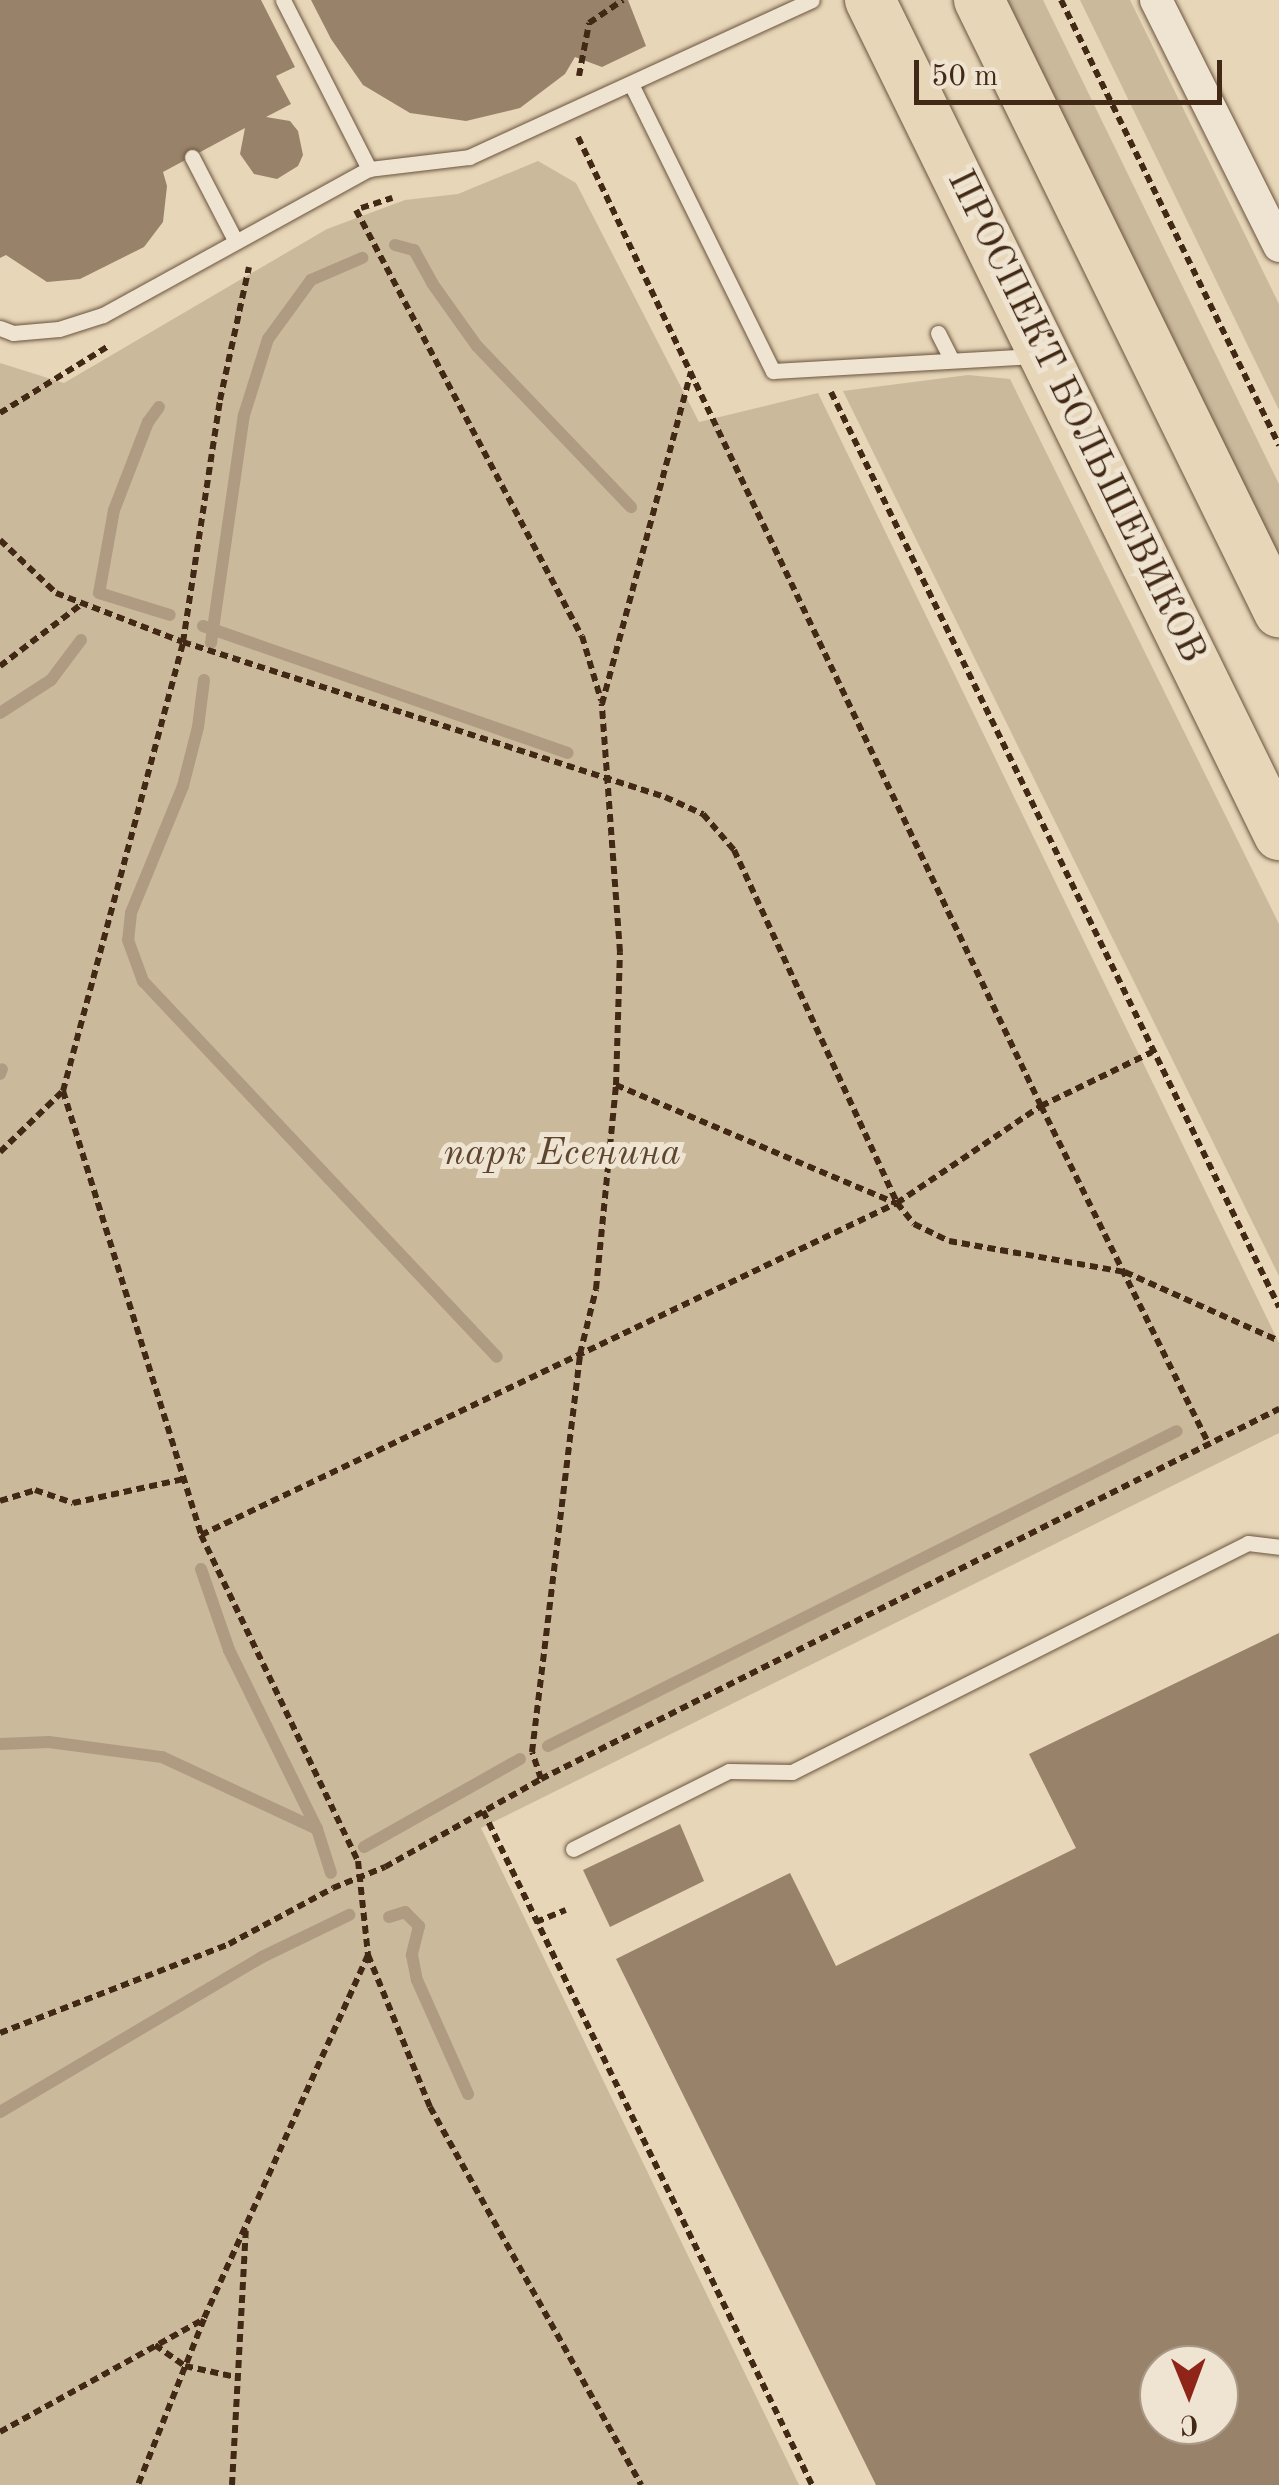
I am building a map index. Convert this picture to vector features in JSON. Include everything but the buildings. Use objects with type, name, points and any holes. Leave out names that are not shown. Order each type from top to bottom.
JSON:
[{"type":"main road","name":"ПРОСПЕКТ БОЛЬШЕВИКОВ","points":[[870,0],[1279,834]]},
{"type":"main road","points":[[979,0],[1279,612]]},
{"type":"street","points":[[1156,0],[1279,246]]},
{"type":"lane","points":[[283,0],[369,169]]},
{"type":"lane","points":[[0,328],[13,332],[59,329],[103,314],[369,169],[469,157],[632,86],[812,0]]},
{"type":"lane","points":[[632,86],[773,371],[1044,356]]},
{"type":"lane","points":[[192,156],[235,240]]},
{"type":"lane","points":[[938,333],[951,359]]},
{"type":"lane","points":[[573,1849],[729,1771],[792,1772],[1248,1543],[1279,1547]]},
{"type":"path","points":[[623,0],[589,23],[573,110],[576,133],[1041,1106],[1208,1442]]},
{"type":"path","points":[[1061,0],[1279,445]]},
{"type":"path","points":[[558,140],[576,133]]},
{"type":"path","points":[[341,215],[404,194]]},
{"type":"path","points":[[356,210],[582,636],[602,704],[620,952],[616,1084],[596,1288],[580,1354],[532,1752],[541,1780]]},
{"type":"path","points":[[233,274],[265,256]]},
{"type":"path","points":[[0,1152],[63,1091],[182,642],[220,400],[250,265]]},
{"type":"path","points":[[0,413],[118,341]]},
{"type":"path","points":[[819,368],[1279,1307]]},
{"type":"path","points":[[602,704],[691,370]]},
{"type":"path","points":[[0,540],[56,594],[182,642],[704,814],[734,850],[897,1203],[914,1224],[949,1241],[1125,1272],[1279,1341]]},
{"type":"path","points":[[0,666],[83,603]]},
{"type":"path","points":[[201,1534],[897,1203],[1041,1106],[1152,1052]]},
{"type":"path","points":[[616,1084],[897,1203]]},
{"type":"path","points":[[63,1091],[201,1534],[358,1860],[368,1955],[430,2107],[641,2485]]},
{"type":"path","points":[[0,2033],[228,1944],[541,1780],[1279,1409]]},
{"type":"path","points":[[0,1501],[35,1490],[73,1503],[184,1479]]},
{"type":"path","points":[[483,1811],[812,2485]]},
{"type":"path","points":[[536,1922],[566,1910]]},
{"type":"path","points":[[138,2485],[204,2319],[368,1955]]},
{"type":"path","points":[[232,2485],[246,2224]]},
{"type":"path","points":[[0,2432],[204,2319]]},
{"type":"path","points":[[155,2345],[184,2366],[240,2378]]},
{"type":"green space","points":[[1002,0],[1043,0],[1279,484],[1279,562]]},
{"type":"green space","points":[[1080,0],[1130,0],[1279,304],[1279,410]]},
{"type":"green space","name":"парк Есенина","points":[[538,161],[576,183],[699,422],[818,393],[1279,1343],[1279,1433],[481,1828],[799,2485],[0,2485],[0,363],[64,383],[327,229],[405,200],[458,194]]},
{"type":"green space","points":[[968,375],[1010,379],[1279,924],[1279,1276],[843,391]]},
{"type":"waterway","points":[[395,245],[414,250],[432,283],[477,346],[631,507]]},
{"type":"waterway","points":[[211,643],[244,415],[268,339],[311,280],[362,258]]},
{"type":"waterway","points":[[159,407],[148,422],[114,510],[99,593],[170,615]]},
{"type":"waterway","points":[[203,626],[567,753]]},
{"type":"waterway","points":[[0,713],[51,680],[81,640]]},
{"type":"waterway","points":[[204,680],[198,727],[183,786],[131,913],[128,940],[143,981],[497,1357]]},
{"type":"waterway","points":[[0,1074],[2,1069]]},
{"type":"waterway","points":[[548,1746],[1177,1431]]},
{"type":"waterway","points":[[201,1569],[229,1650],[317,1829],[331,1873]]},
{"type":"waterway","points":[[0,1744],[49,1742],[162,1757],[317,1829]]},
{"type":"waterway","points":[[364,1847],[520,1759]]},
{"type":"waterway","points":[[389,1917],[405,1912],[419,1926],[412,1955],[417,1980],[468,2094]]},
{"type":"waterway","points":[[0,2112],[262,1957],[349,1915]]}]
